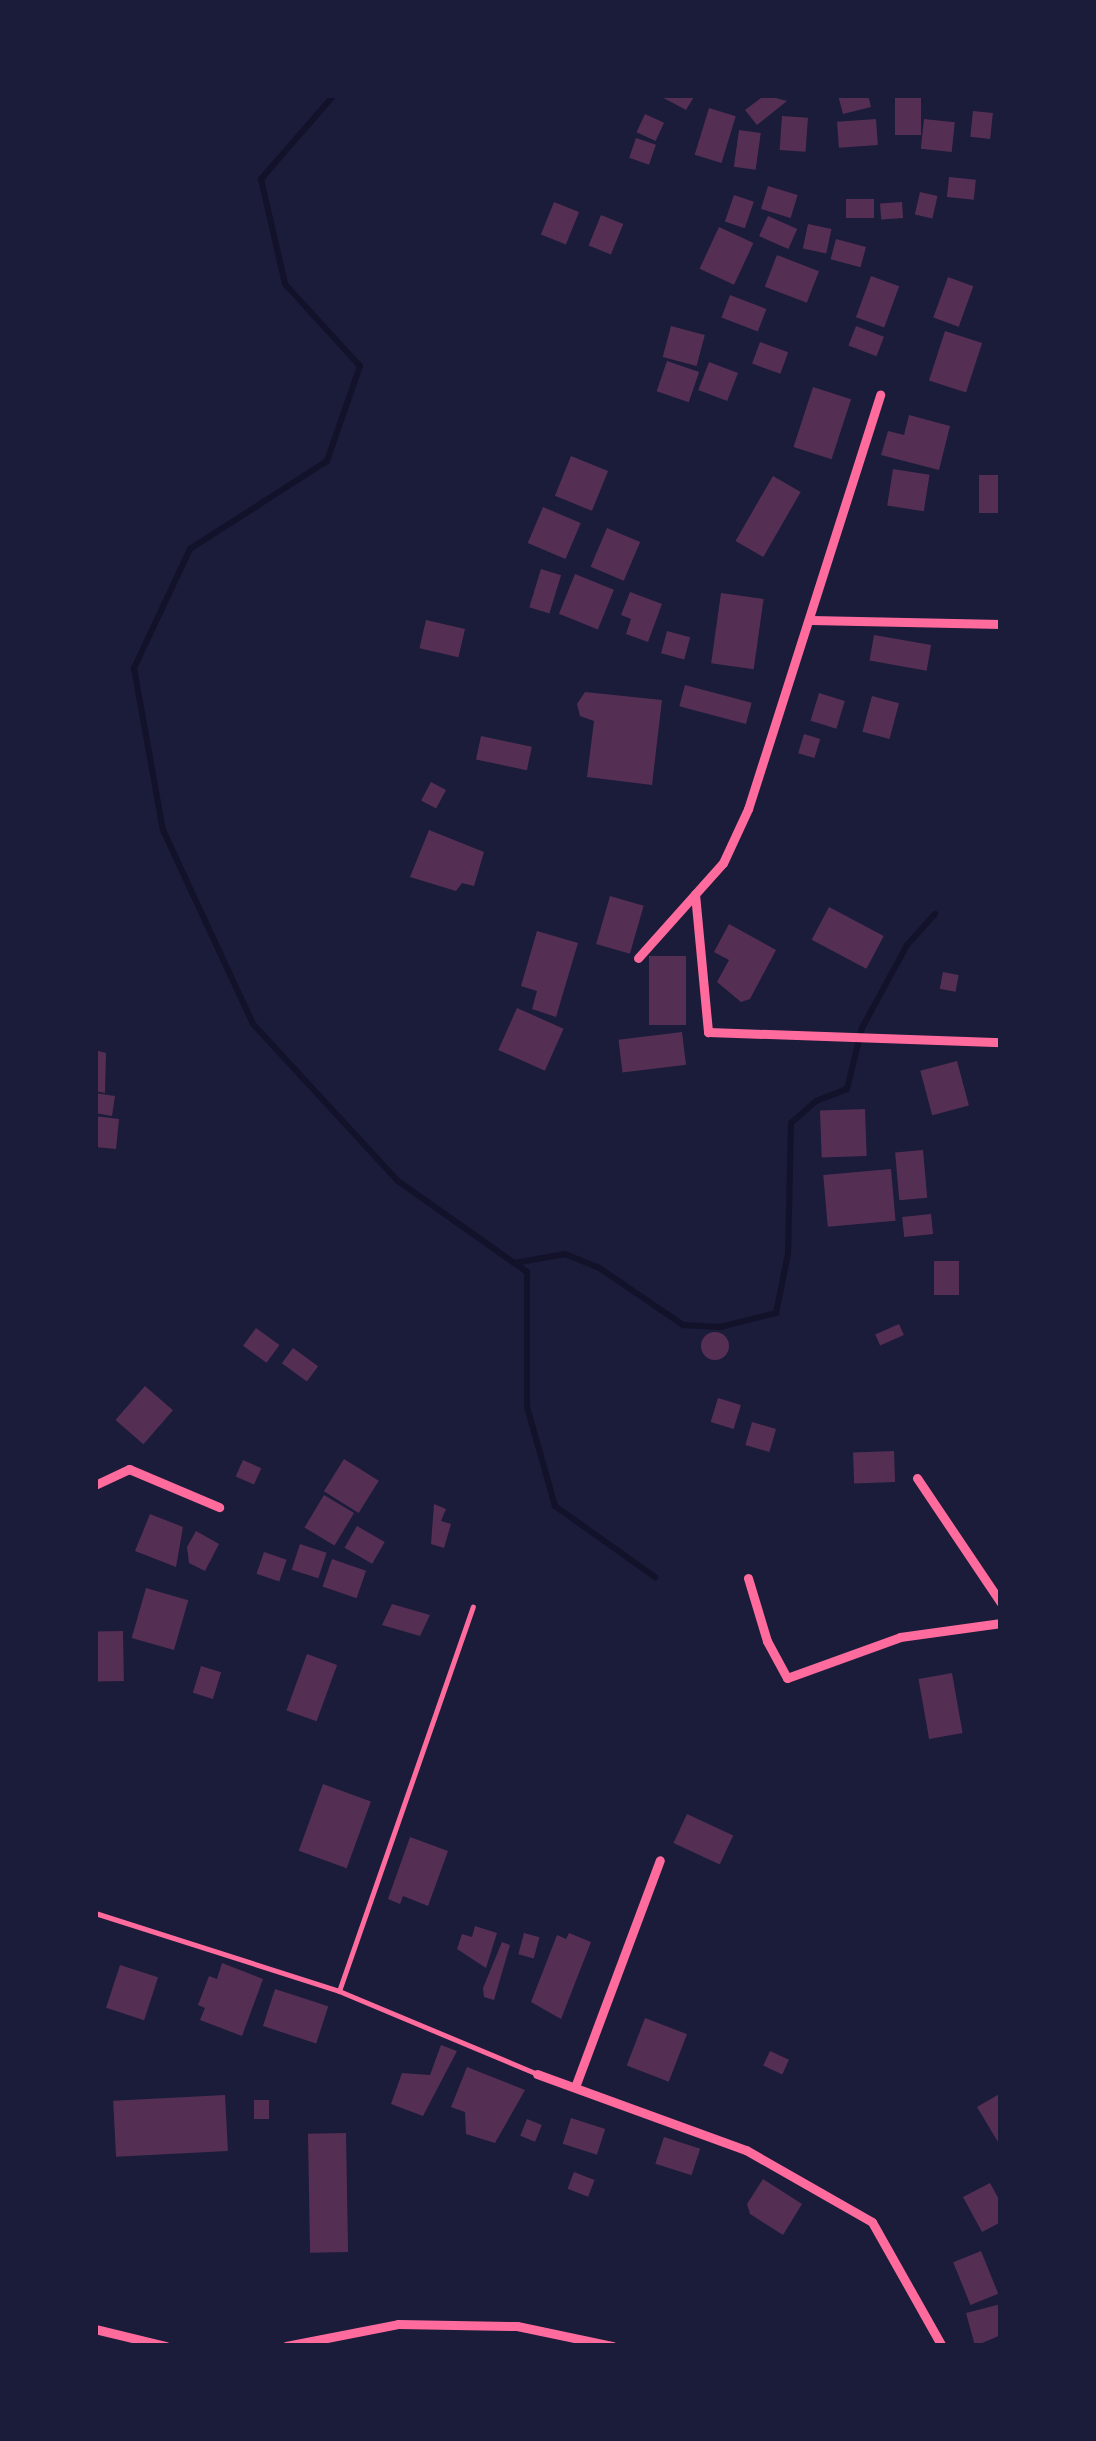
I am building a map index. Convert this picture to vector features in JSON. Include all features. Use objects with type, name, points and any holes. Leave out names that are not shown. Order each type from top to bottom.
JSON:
[{"type":"street","points":[[638,958],[723,862],[748,809],[880,395]]},
{"type":"street","points":[[810,620],[1001,624]]},
{"type":"street","points":[[695,894],[708,1032],[1001,1042]]},
{"type":"street","points":[[95,1485],[129,1469],[219,1508]]},
{"type":"street","points":[[917,1478],[1001,1604]]},
{"type":"street","points":[[748,1578],[787,1678],[900,1637],[1001,1623]]},
{"type":"street","points":[[575,2088],[660,1860]]},
{"type":"street","points":[[537,2074],[746,2150],[872,2222],[893,2249],[942,2346]]},
{"type":"street","points":[[286,2346],[398,2324],[517,2326],[612,2346]]},
{"type":"street","points":[[95,2329],[166,2346]]},
{"type":"lane","points":[[339,1991],[473,1607]]},
{"type":"lane","points":[[95,1913],[339,1991],[537,2074]]},
{"type":"building","points":[[658,95],[695,95],[686,110]]},
{"type":"building","points":[[765,95],[787,101],[757,125],[745,110]]},
{"type":"building","points":[[838,95],[868,95],[871,107],[843,114]]},
{"type":"building","points":[[895,95],[921,95],[921,135],[895,135]]},
{"type":"building","points":[[709,108],[736,116],[721,163],[695,155]]},
{"type":"building","points":[[973,111],[993,113],[990,139],[970,137]]},
{"type":"building","points":[[645,114],[664,123],[656,141],[637,132]]},
{"type":"building","points":[[782,116],[808,118],[806,152],[780,150]]},
{"type":"building","points":[[876,119],[878,145],[839,148],[837,122]]},
{"type":"building","points":[[924,119],[955,122],[952,152],[921,149]]},
{"type":"building","points":[[739,130],[761,133],[756,170],[734,167]]},
{"type":"building","points":[[636,138],[656,145],[649,165],[629,158]]},
{"type":"building","points":[[949,177],[976,180],[974,200],[947,197]]},
{"type":"building","points":[[768,186],[798,195],[791,218],[761,209]]},
{"type":"building","points":[[920,192],[938,196],[932,218],[915,214]]},
{"type":"building","points":[[734,195],[754,202],[745,228],[725,221]]},
{"type":"building","points":[[846,199],[874,199],[874,218],[846,218]]},
{"type":"building","points":[[554,202],[579,212],[566,245],[541,234]]},
{"type":"building","points":[[902,202],[903,218],[881,219],[880,204]]},
{"type":"building","points":[[601,215],[623,224],[611,255],[589,246]]},
{"type":"building","points":[[768,216],[797,229],[788,249],[759,236]]},
{"type":"building","points":[[808,224],[831,229],[826,253],[803,248]]},
{"type":"building","points":[[719,227],[753,243],[734,285],[700,269]]},
{"type":"building","points":[[836,239],[866,247],[861,267],[831,259]]},
{"type":"building","points":[[777,255],[819,271],[807,303],[765,287]]},
{"type":"building","points":[[871,276],[899,286],[884,328],[856,317]]},
{"type":"building","points":[[948,277],[973,286],[959,327],[933,317]]},
{"type":"building","points":[[730,295],[766,309],[758,331],[721,317]]},
{"type":"building","points":[[671,326],[705,335],[697,366],[663,357]]},
{"type":"building","points":[[856,326],[884,337],[876,356],[848,346]]},
{"type":"building","points":[[945,331],[982,343],[966,393],[929,380]]},
{"type":"building","points":[[760,342],[788,352],[780,374],[752,364]]},
{"type":"building","points":[[667,361],[699,372],[689,402],[657,391]]},
{"type":"building","points":[[709,362],[738,373],[727,401],[698,390]]},
{"type":"building","points":[[813,387],[851,399],[832,459],[794,447]]},
{"type":"building","points":[[909,415],[950,426],[939,470],[881,455],[888,431],[904,435]]},
{"type":"building","points":[[571,456],[608,471],[592,511],[555,496]]},
{"type":"building","points":[[893,469],[930,475],[924,511],[887,506]]},
{"type":"building","points":[[979,475],[1001,475],[1001,513],[979,513]]},
{"type":"building","points":[[773,476],[801,492],[763,557],[736,541]]},
{"type":"building","points":[[543,507],[581,523],[566,559],[528,543]]},
{"type":"building","points":[[607,528],[640,542],[624,581],[591,567]]},
{"type":"building","points":[[541,569],[561,575],[549,613],[529,607]]},
{"type":"building","points":[[575,574],[614,590],[598,630],[559,614]]},
{"type":"building","points":[[630,592],[662,604],[648,642],[626,634],[631,619],[621,615]]},
{"type":"building","points":[[721,593],[764,599],[754,669],[711,663]]},
{"type":"building","points":[[426,620],[465,629],[458,657],[419,648]]},
{"type":"building","points":[[667,631],[690,637],[684,659],[661,653]]},
{"type":"building","points":[[874,635],[931,645],[927,671],[869,661]]},
{"type":"building","points":[[685,685],[752,703],[746,724],[679,706]]},
{"type":"building","points":[[585,692],[662,700],[652,785],[587,777],[594,721],[580,716],[577,704]]},
{"type":"building","points":[[819,693],[845,701],[836,729],[811,721]]},
{"type":"building","points":[[872,696],[899,703],[889,739],[862,732]]},
{"type":"building","points":[[804,734],[820,739],[814,758],[798,753]]},
{"type":"building","points":[[481,736],[532,747],[527,770],[476,759]]},
{"type":"building","points":[[431,782],[446,790],[436,809],[421,801]]},
{"type":"building","points":[[429,830],[484,852],[474,886],[462,883],[456,891],[410,877]]},
{"type":"building","points":[[610,896],[644,906],[630,954],[596,944]]},
{"type":"building","points":[[829,907],[884,936],[866,969],[812,940]]},
{"type":"building","points":[[729,924],[776,950],[750,999],[741,1002],[717,982],[729,960],[714,952]]},
{"type":"building","points":[[537,931],[578,943],[556,1017],[532,1009],[537,991],[521,986]]},
{"type":"building","points":[[649,956],[686,956],[686,1025],[649,1025]]},
{"type":"building","points":[[943,972],[959,975],[955,992],[940,989]]},
{"type":"building","points":[[517,1008],[564,1029],[545,1071],[498,1050]]},
{"type":"building","points":[[682,1032],[686,1065],[622,1073],[618,1040]]},
{"type":"building","points":[[95,1050],[106,1053],[105,1093],[95,1091]]},
{"type":"building","points":[[957,1061],[969,1105],[932,1115],[920,1071]]},
{"type":"building","points":[[95,1093],[115,1096],[112,1116],[95,1113]]},
{"type":"building","points":[[865,1109],[867,1156],[822,1158],[820,1111]]},
{"type":"building","points":[[95,1116],[119,1119],[116,1149],[95,1147]]},
{"type":"building","points":[[923,1150],[927,1198],[899,1200],[895,1152]]},
{"type":"building","points":[[891,1169],[896,1221],[828,1227],[823,1175]]},
{"type":"building","points":[[931,1214],[933,1234],[904,1237],[902,1217]]},
{"type":"building","points":[[934,1261],[959,1261],[959,1295],[934,1295]]},
{"type":"building","points":[[899,1324],[904,1335],[880,1346],[875,1335]]},
{"type":"building","points":[[256,1328],[279,1345],[267,1363],[243,1346]]},
{"type":"building","points":[[715,1332],[725,1336],[729,1346],[725,1356],[715,1360],[705,1356],[701,1346],[705,1336]]},
{"type":"building","points":[[293,1348],[318,1366],[307,1382],[282,1363]]},
{"type":"building","points":[[145,1386],[173,1410],[143,1444],[115,1420]]},
{"type":"building","points":[[718,1398],[741,1405],[734,1429],[711,1422]]},
{"type":"building","points":[[752,1422],[776,1429],[769,1452],[745,1445]]},
{"type":"building","points":[[894,1451],[895,1482],[854,1483],[853,1452]]},
{"type":"building","points":[[344,1459],[379,1481],[359,1513],[324,1491]]},
{"type":"building","points":[[243,1460],[261,1468],[254,1485],[236,1476]]},
{"type":"building","points":[[324,1495],[354,1513],[334,1546],[304,1528]]},
{"type":"building","points":[[434,1504],[446,1509],[441,1521],[451,1524],[444,1548],[431,1544]]},
{"type":"building","points":[[150,1514],[183,1527],[176,1567],[135,1551]]},
{"type":"building","points":[[357,1526],[385,1542],[372,1564],[344,1548]]},
{"type":"building","points":[[196,1531],[219,1544],[205,1571],[189,1563],[187,1547]]},
{"type":"building","points":[[300,1544],[327,1553],[318,1578],[292,1570]]},
{"type":"building","points":[[264,1552],[287,1560],[279,1582],[257,1574]]},
{"type":"building","points":[[332,1559],[366,1571],[357,1598],[323,1586]]},
{"type":"building","points":[[146,1588],[188,1600],[174,1650],[132,1638]]},
{"type":"building","points":[[392,1604],[430,1615],[420,1636],[382,1625]]},
{"type":"building","points":[[95,1631],[123,1631],[124,1681],[96,1681]]},
{"type":"building","points":[[307,1654],[337,1665],[317,1721],[286,1710]]},
{"type":"building","points":[[201,1666],[221,1672],[213,1699],[193,1693]]},
{"type":"building","points":[[952,1673],[963,1733],[929,1739],[919,1679]]},
{"type":"building","points":[[323,1784],[371,1801],[347,1868],[299,1851]]},
{"type":"building","points":[[687,1814],[733,1836],[720,1865],[673,1843]]},
{"type":"building","points":[[410,1837],[448,1851],[428,1906],[403,1896],[400,1904],[388,1899]]},
{"type":"building","points":[[475,1926],[497,1933],[486,1968],[457,1949],[462,1934],[472,1937]]},
{"type":"building","points":[[524,1933],[539,1937],[534,1958],[518,1954]]},
{"type":"building","points":[[569,1933],[591,1942],[561,2019],[531,2002],[557,1935],[566,1939]]},
{"type":"building","points":[[502,1942],[510,1945],[494,2000],[484,1997],[483,1988]]},
{"type":"building","points":[[222,1963],[263,1979],[242,2036],[200,2020],[205,2008],[198,2005],[209,1976],[217,1979]]},
{"type":"building","points":[[120,1965],[158,1977],[144,2020],[106,2008]]},
{"type":"building","points":[[275,1989],[328,2006],[316,2043],[263,2026]]},
{"type":"building","points":[[645,2018],[687,2034],[669,2082],[627,2066]]},
{"type":"building","points":[[441,2045],[457,2051],[423,2116],[391,2104],[402,2073],[430,2075]]},
{"type":"building","points":[[770,2051],[789,2060],[782,2074],[763,2066]]},
{"type":"building","points":[[467,2067],[525,2090],[495,2143],[466,2134],[465,2112],[451,2107]]},
{"type":"building","points":[[1001,2093],[1001,2147],[977,2107]]},
{"type":"building","points":[[225,2095],[228,2151],[116,2157],[113,2101]]},
{"type":"building","points":[[254,2100],[269,2100],[269,2119],[254,2119]]},
{"type":"building","points":[[571,2118],[605,2129],[597,2155],[563,2144]]},
{"type":"building","points":[[527,2119],[542,2125],[535,2142],[520,2136]]},
{"type":"building","points":[[346,2133],[348,2252],[310,2253],[308,2134]]},
{"type":"building","points":[[664,2137],[700,2149],[691,2175],[655,2164]]},
{"type":"building","points":[[574,2172],[595,2180],[588,2197],[568,2189]]},
{"type":"building","points":[[763,2179],[802,2204],[783,2235],[750,2214],[747,2204]]},
{"type":"building","points":[[990,2183],[1001,2203],[1001,2222],[982,2232],[963,2197]]},
{"type":"building","points":[[981,2251],[998,2294],[970,2305],[953,2262]]},
{"type":"building","points":[[1001,2304],[1001,2335],[975,2346],[966,2313]]},
{"type":"waterway","points":[[334,95],[261,179],[285,284],[360,366],[327,461],[190,549],[134,668],[163,830],[253,1024],[398,1181],[527,1272],[527,1407],[555,1506],[655,1577]]},
{"type":"waterway","points":[[514,1263],[565,1254],[598,1267],[683,1325],[720,1327],[776,1313],[788,1254],[791,1123],[816,1101],[847,1089],[862,1028],[907,945],[935,914]]}]
